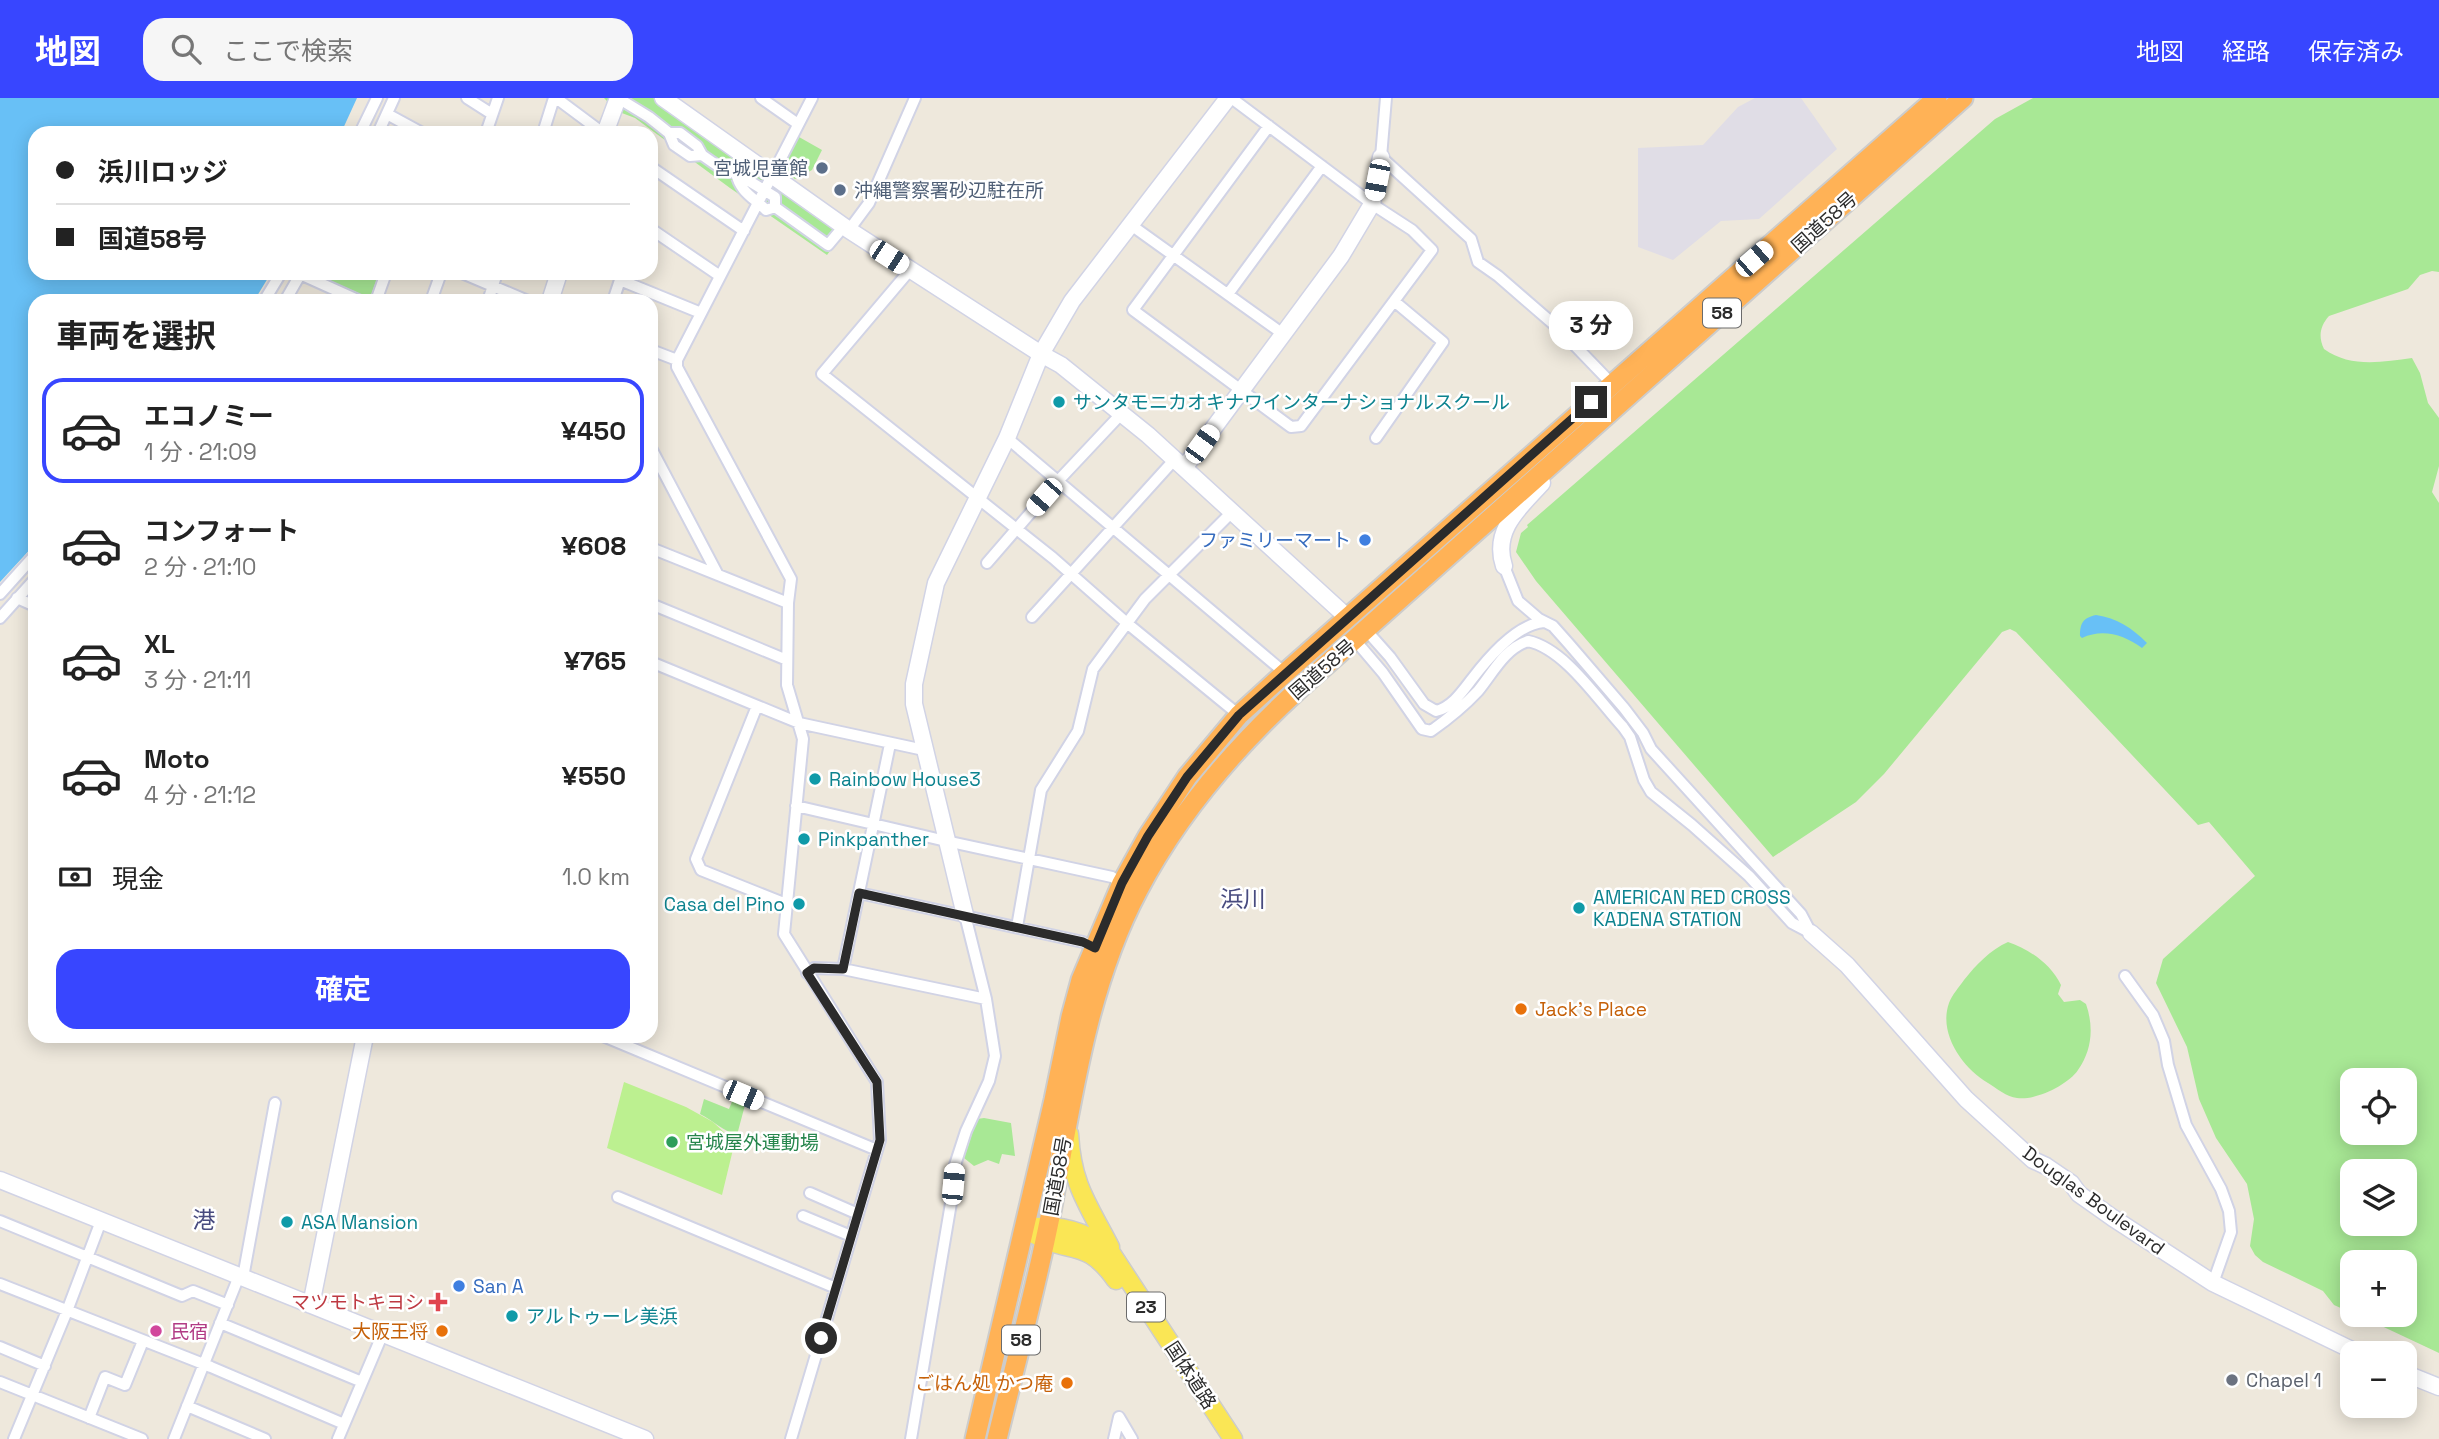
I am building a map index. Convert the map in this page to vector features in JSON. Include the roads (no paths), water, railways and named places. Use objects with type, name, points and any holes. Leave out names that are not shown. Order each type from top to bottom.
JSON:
[{"type":"highway","name":"国道58号","points":[[975,1439],[1025,1228],[1070,1017],[1082,980],[1122,883],[1148,836],[1187,777],[1239,715],[1285,673],[1937,98]]},
{"type":"highway","name":"国道58号","points":[[996,1439],[1046,1233],[1068,1113],[1099,986],[1137,892],[1164,844],[1204,787],[1254,730],[1963,98]]},
{"type":"main road","points":[[1068,1113],[1072,1167],[1080,1191],[1119,1264]]},
{"type":"main road","name":"国体道路","points":[[1025,1228],[1046,1233],[1090,1236],[1101,1243],[1119,1264],[1233,1439]]},
{"type":"main road","name":"国体道路","points":[[1046,1233],[1096,1257],[1106,1265],[1220,1439]]},
{"type":"street","points":[[363,126],[377,98]]},
{"type":"street","points":[[381,126],[394,98]]},
{"type":"street","points":[[467,98],[492,114]]},
{"type":"street","points":[[488,126],[498,98]]},
{"type":"street","points":[[545,126],[555,98],[594,126]]},
{"type":"street","points":[[607,126],[618,98],[669,133],[680,133],[697,146],[702,155],[725,171],[767,182],[775,197],[775,207]]},
{"type":"street","points":[[663,98],[767,182],[847,228],[1061,365],[1122,413],[1347,617],[1422,729],[1431,731],[1455,714],[1479,690],[1497,663],[1521,643],[1528,641],[1559,657],[1614,711],[1643,733],[1651,749],[1794,905],[1811,933]]},
{"type":"street","points":[[761,98],[798,124]]},
{"type":"street","points":[[791,1439],[880,1140],[877,1082],[784,934],[803,739],[787,685],[791,579],[677,367],[677,360],[812,98]]},
{"type":"street","points":[[775,207],[828,245],[869,203],[915,98]]},
{"type":"street","points":[[911,1439],[955,1165],[966,1131],[989,1081],[995,1056],[986,999],[914,704],[914,684],[936,583],[1007,438],[1041,354],[1072,301],[1230,98],[1269,126],[1372,204],[1412,230],[1433,250],[1301,426],[1291,426],[1133,310],[1269,126]]},
{"type":"street","points":[[1032,617],[1113,527],[1180,463],[1242,389],[1341,256],[1372,204],[1381,157],[1386,98]]},
{"type":"street","points":[[387,114],[409,126]]},
{"type":"street","points":[[1381,157],[1471,239],[1478,262],[1558,328],[1612,384]]},
{"type":"street","points":[[1228,295],[1322,166]]},
{"type":"street","points":[[658,171],[744,231]]},
{"type":"street","points":[[736,173],[738,183],[745,193],[766,210],[775,207]]},
{"type":"street","points":[[1131,225],[1283,334]]},
{"type":"street","points":[[658,234],[720,276]]},
{"type":"street","points":[[909,270],[822,374],[1072,574],[1239,715]]},
{"type":"street","points":[[315,280],[345,294]]},
{"type":"street","points":[[479,280],[512,294]]},
{"type":"street","points":[[490,294],[495,280]]},
{"type":"street","points":[[630,280],[701,313]]},
{"type":"street","points":[[1376,438],[1443,342],[1394,302]]},
{"type":"street","points":[[658,353],[677,360]]},
{"type":"street","points":[[987,563],[1122,413]]},
{"type":"street","points":[[1583,437],[1509,519],[1501,542],[1500,555],[1518,601],[1527,611],[1553,626],[1600,680],[1651,792],[1749,876],[1792,923],[1811,933]]},
{"type":"street","points":[[1007,438],[1285,673]]},
{"type":"street","points":[[658,461],[718,575]]},
{"type":"street","points":[[1017,927],[1041,790],[1078,731],[1093,669],[1145,599],[1231,513]]},
{"type":"street","points":[[658,551],[788,603]]},
{"type":"street","points":[[0,594],[28,563]]},
{"type":"street","points":[[0,618],[28,586]]},
{"type":"street","points":[[17,598],[28,603]]},
{"type":"street","points":[[658,607],[787,660]]},
{"type":"street","points":[[1361,635],[1398,667],[1424,704],[1436,711],[1445,709],[1460,695],[1487,661],[1518,632],[1533,623],[1544,622]]},
{"type":"street","points":[[658,665],[799,723],[924,750]]},
{"type":"street","points":[[757,706],[696,859],[701,870],[786,904]]},
{"type":"street","points":[[843,969],[890,744]]},
{"type":"street","points":[[796,806],[1112,877],[1122,883]]},
{"type":"street","points":[[859,893],[1083,942],[1095,948]]},
{"type":"street","name":"Douglas Boulevard","points":[[1811,933],[1847,965],[1966,1099],[2033,1160],[2046,1166],[2104,1212],[2213,1283],[2340,1344]]},
{"type":"street","points":[[807,973],[814,968],[843,969],[986,999]]},
{"type":"street","points":[[2125,976],[2153,1015],[2164,1041],[2168,1065],[2186,1125],[2230,1211],[2231,1232],[2213,1283]]},
{"type":"street","points":[[311,1305],[364,1043]]},
{"type":"street","points":[[620,1043],[877,1150]]},
{"type":"street","points":[[174,1439],[239,1276],[244,1272],[275,1103]]},
{"type":"street","points":[[0,1180],[645,1439]]},
{"type":"street","points":[[810,1193],[858,1214]]},
{"type":"street","points":[[618,1197],[836,1288]]},
{"type":"street","points":[[803,1216],[852,1236]]},
{"type":"street","points":[[0,1221],[182,1296],[192,1291],[228,1305]]},
{"type":"street","points":[[13,1439],[33,1396],[101,1221]]},
{"type":"street","points":[[0,1284],[204,1364],[344,1424]]},
{"type":"street","points":[[220,1323],[362,1382]]},
{"type":"street","points":[[338,1439],[383,1333]]},
{"type":"street","points":[[89,1418],[105,1377],[125,1385],[143,1341]]},
{"type":"street","points":[[0,1347],[45,1366]]},
{"type":"street","points":[[2417,1378],[2439,1387]]},
{"type":"street","points":[[0,1382],[142,1439]]},
{"type":"street","points":[[187,1406],[265,1439]]},
{"type":"street","points":[[1114,1439],[1119,1417],[1132,1439]]},
{"type":"water","points":[[0,98],[357,98],[344,126],[28,126],[28,280],[267,280],[258,294],[28,294],[28,552],[0,582]]},
{"type":"water","points":[[2096,615],[2124,624],[2147,643],[2142,648],[2121,636],[2105,633],[2082,638],[2080,631],[2083,622]]},
{"type":"place","name":"宮城児童館","points":[[822,168]]},
{"type":"place","name":"沖縄警察署砂辺駐在所","points":[[840,190]]},
{"type":"place","name":"サンタモニカオキナワインターナショナルスクール","points":[[1059,402]]},
{"type":"place","name":"ファミリーマート","points":[[1365,540]]},
{"type":"place","name":"Rainbow House3","points":[[815,779]]},
{"type":"place","name":"Pinkpanther","points":[[804,839]]},
{"type":"place","name":"Casa del Pino","points":[[799,904]]},
{"type":"place","name":"AMERICAN RED CROSS KADENA STATION","points":[[1579,908]]},
{"type":"place","name":"Jack's Place","points":[[1521,1009]]},
{"type":"place","name":"宮城屋外運動場","points":[[672,1142]]},
{"type":"place","name":"ASA Mansion","points":[[287,1222]]},
{"type":"place","name":"San A","points":[[459,1286]]},
{"type":"place","name":"マツモトキヨシ","points":[[438,1302]]},
{"type":"place","name":"アルトゥーレ美浜","points":[[512,1316]]},
{"type":"place","name":"民宿","points":[[156,1331]]},
{"type":"place","name":"大阪王将","points":[[442,1331]]},
{"type":"place","name":"Chapel 1","points":[[2232,1380]]},
{"type":"place","name":"ごはん処 かつ庵","points":[[1067,1383]]},
{"type":"district","name":"浜川","points":[[1243,899]]},
{"type":"district","name":"港","points":[[204,1220]]}]
